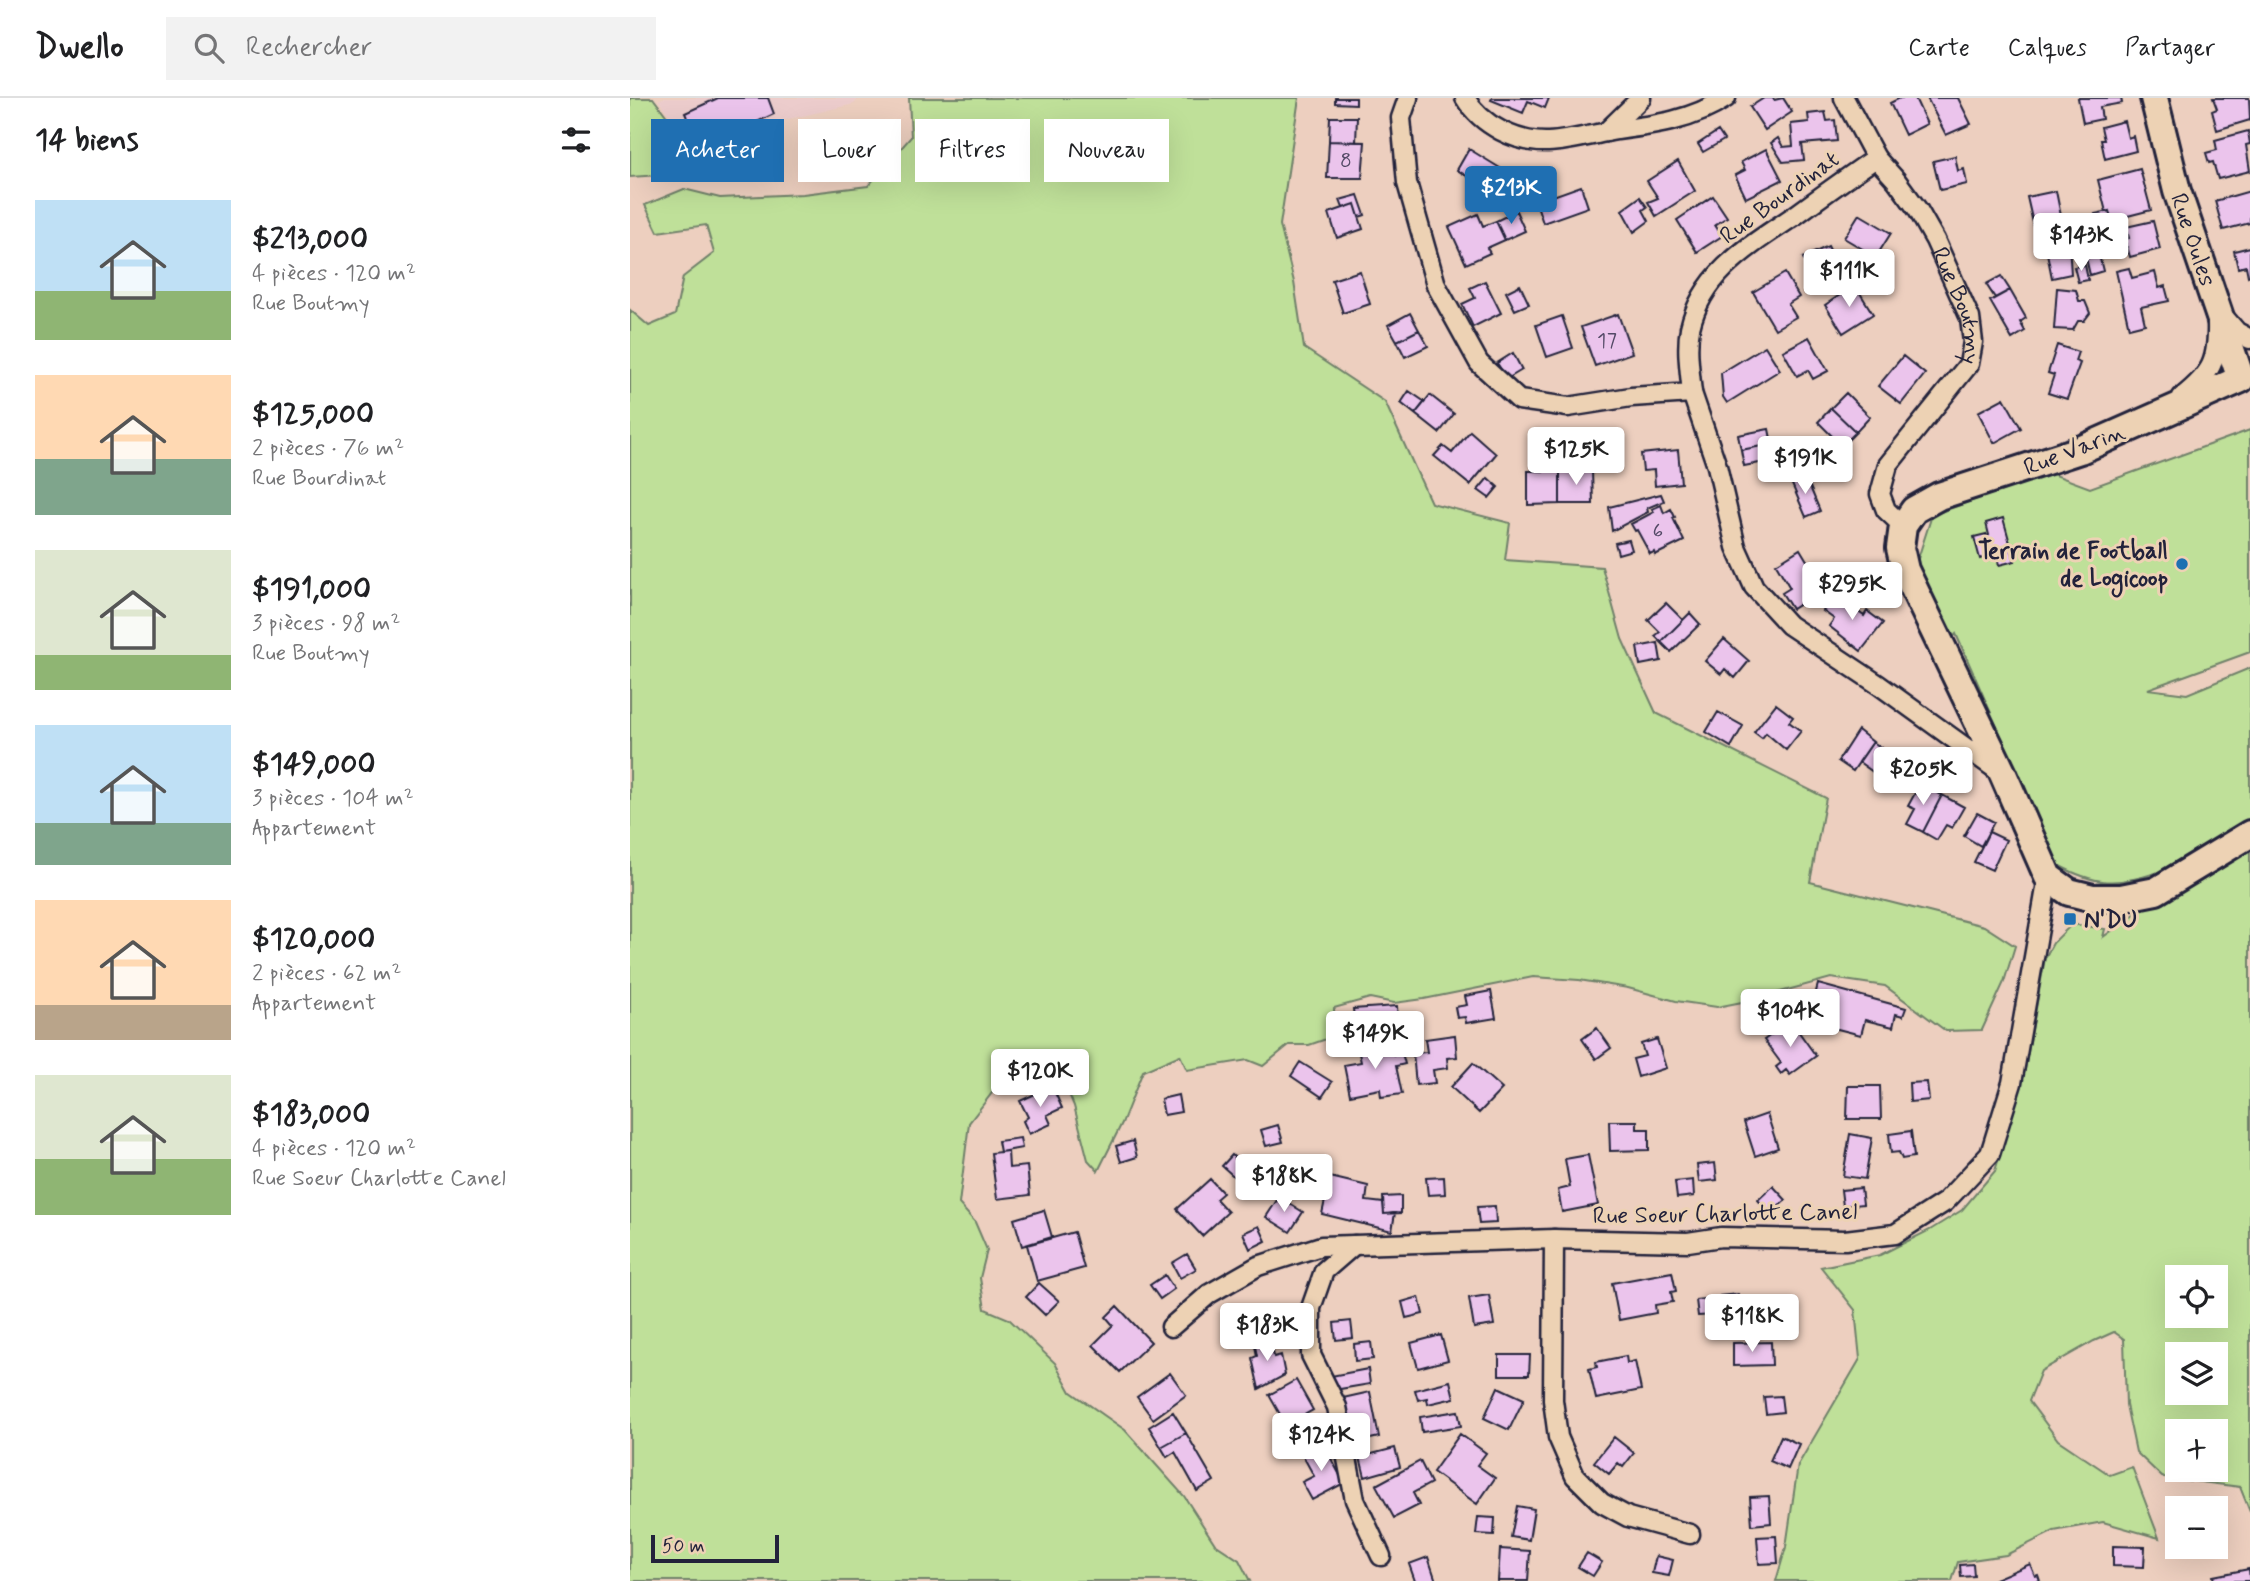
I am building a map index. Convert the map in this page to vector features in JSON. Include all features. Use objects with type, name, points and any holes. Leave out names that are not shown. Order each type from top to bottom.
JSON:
[{"type":"street","points":[[1408,98],[1401,118],[1407,183],[1436,285],[1479,363],[1519,400],[1568,407],[1631,397],[1692,393]]},
{"type":"street","points":[[1465,98],[1502,132],[1546,142],[1657,124],[1706,111],[1726,98]]},
{"type":"street","points":[[1606,132],[1641,98]]},
{"type":"street","name":"Rue Boutmy","points":[[1844,98],[1876,158],[1918,210],[1935,240],[1969,318],[1973,342],[1969,364],[1888,465],[1880,494],[1886,510],[1903,526]]},
{"type":"street","name":"Rue Oules","points":[[2154,98],[2177,191],[2217,309],[2245,377]]},
{"type":"street","name":"Rue Bourdinat","points":[[1876,158],[1738,253],[1717,277],[1701,298],[1690,329],[1688,359],[1692,393],[1717,466],[1736,547],[1754,587],[1789,625],[2003,774]]},
{"type":"street","points":[[2217,309],[2237,332],[2250,339]]},
{"type":"street","points":[[2134,427],[2177,401],[2202,380],[2215,358],[2217,309]]},
{"type":"street","name":"Rue Varin","points":[[1903,526],[1914,510],[1939,496],[2080,450],[2245,377]]},
{"type":"street","points":[[1903,526],[1900,548],[1905,570],[2003,774],[2048,877],[2069,892],[2093,898],[2120,898],[2156,891],[2250,834]]},
{"type":"street","name":"Rue Soeur Charlotte Canel","points":[[1171,1327],[1209,1294],[1258,1266],[1321,1246],[1554,1238],[1688,1242],[1721,1237],[1845,1240],[1895,1234],[1945,1202],[1990,1154],[2012,1083],[2048,877]]},
{"type":"street","points":[[1554,1238],[1553,1400],[1558,1437],[1575,1476],[1602,1503],[1628,1517],[1690,1534]]},
{"type":"street","points":[[1354,1245],[1324,1271],[1311,1308],[1311,1355],[1337,1407],[1355,1500],[1381,1556]]},
{"type":"shaded area","points":[[859,98],[854,104],[784,120],[672,119],[658,100]]},
{"type":"green space","points":[[630,98],[653,98],[669,119],[651,119],[651,176],[630,177]]},
{"type":"green space","points":[[909,98],[1299,98],[1280,225],[1294,282],[1304,348],[1385,402],[1431,503],[1510,523],[1505,560],[1602,567],[1622,639],[1656,713],[1826,798],[1810,882],[1984,926],[2015,946],[2004,982],[1982,1030],[1946,1031],[1885,986],[1831,978],[1717,1007],[1579,980],[1533,977],[1394,1003],[1370,998],[1334,1008],[1335,1036],[1309,1045],[1289,1045],[1263,1066],[1248,1060],[1187,1070],[1180,1055],[1143,1071],[1122,1123],[1098,1171],[1088,1160],[1074,1106],[1057,1065],[1030,1069],[995,1089],[969,1123],[959,1204],[975,1222],[987,1250],[980,1278],[985,1309],[1009,1319],[1055,1363],[1071,1392],[1125,1430],[1184,1496],[1215,1544],[1239,1560],[1250,1581],[630,1581],[630,310],[649,326],[675,315],[683,277],[714,253],[706,225],[658,232],[645,205],[684,189],[720,198],[803,194],[868,186],[872,182],[901,182],[901,148],[911,137]]},
{"type":"green space","points":[[2250,430],[2250,652],[2148,689],[2187,694],[2250,668],[2250,818],[2156,873],[2117,881],[2083,877],[2058,865],[1956,634],[1952,639],[1915,568],[1932,515],[2050,473],[2090,488]]},
{"type":"green space","points":[[2250,845],[2250,1512],[2240,1487],[2201,1482],[2228,1482],[2228,1419],[2165,1419],[2165,1477],[2136,1452],[2126,1405],[2124,1339],[2114,1332],[2041,1371],[2029,1401],[2058,1440],[2110,1475],[2132,1467],[2159,1538],[2103,1522],[2054,1531],[2006,1555],[1958,1562],[1952,1581],[1776,1581],[1786,1547],[1798,1465],[1860,1359],[1855,1310],[1821,1267],[1880,1255],[1930,1230],[1962,1210],[1995,1171],[2024,1075],[2045,958],[2053,943],[2072,924],[2105,929],[2103,937],[2175,885]]},
{"type":"building","points":[[718,98],[768,98],[774,114],[763,119],[688,119],[685,113]]},
{"type":"building","points":[[1335,98],[1356,98],[1356,104],[1335,103]]},
{"type":"building","points":[[1549,98],[1545,108],[1528,101],[1523,113],[1491,100]]},
{"type":"building","points":[[1764,98],[1783,98],[1792,112],[1765,130],[1750,107]]},
{"type":"building","points":[[1900,98],[1915,98],[1927,124],[1905,135],[1890,103]]},
{"type":"building","points":[[1927,98],[1958,98],[1971,124],[1946,135]]},
{"type":"building","points":[[2078,98],[2121,98],[2122,103],[2100,107],[2102,119],[2083,123]]},
{"type":"building","points":[[2213,98],[2249,98],[2250,120],[2217,130],[2212,111],[2217,109]]},
{"type":"building","points":[[1825,112],[1827,121],[1835,120],[1837,141],[1802,144],[1804,160],[1783,162],[1771,143],[1778,138],[1783,147],[1793,146],[1791,124],[1809,122],[1808,114]]},
{"type":"building","points":[[1330,117],[1357,117],[1356,142],[1329,141]]},
{"type":"building","points":[[2124,121],[2128,138],[2133,136],[2136,151],[2105,159],[2101,127]]},
{"type":"building","points":[[1718,131],[1724,140],[1703,152],[1698,144]]},
{"type":"building","points":[[2248,131],[2250,144],[2246,145],[2250,171],[2218,179],[2213,162],[2209,163],[2206,153],[2217,150],[2215,140]]},
{"type":"building","points":[[1329,141],[1365,142],[1362,178],[1327,178]]},
{"type":"building","points":[[1469,149],[1500,168],[1488,189],[1457,170]]},
{"type":"building","points":[[1766,149],[1782,180],[1746,198],[1735,175],[1745,170],[1741,162]]},
{"type":"building","points":[[1955,156],[1958,171],[1964,169],[1967,184],[1940,190],[1933,161]]},
{"type":"building","points":[[1678,161],[1695,191],[1656,216],[1648,202],[1658,198],[1647,181]]},
{"type":"building","points":[[2140,169],[2151,210],[2112,220],[2109,211],[2106,212],[2098,180]]},
{"type":"building","points":[[1581,186],[1588,207],[1543,223],[1536,202]]},
{"type":"building","points":[[2056,191],[2063,226],[2035,232],[2027,197]]},
{"type":"building","points":[[2250,191],[2250,223],[2223,230],[2215,201]]},
{"type":"building","points":[[1358,195],[1365,215],[1359,217],[1355,204],[1343,208],[1340,200]]},
{"type":"building","points":[[1713,196],[1727,217],[1715,225],[1722,236],[1697,252],[1677,220]]},
{"type":"building","points":[[1640,197],[1647,207],[1643,210],[1649,221],[1634,232],[1622,210]]},
{"type":"building","points":[[1355,204],[1363,229],[1337,238],[1329,213]]},
{"type":"building","points":[[1516,211],[1525,231],[1505,240],[1496,221]]},
{"type":"building","points":[[2109,211],[2112,220],[2097,224],[2095,214]]},
{"type":"building","points":[[1478,214],[1483,226],[1496,221],[1505,240],[1487,248],[1490,253],[1466,264],[1449,227]]},
{"type":"building","points":[[1859,214],[1891,233],[1876,257],[1844,238]]},
{"type":"building","points":[[2153,221],[2160,249],[2130,257],[2125,239],[2129,238],[2126,227]]},
{"type":"building","points":[[2069,243],[2071,274],[2052,278],[2046,248]]},
{"type":"building","points":[[1828,246],[1842,274],[1817,286],[1803,258]]},
{"type":"building","points":[[2250,247],[2248,276],[2246,266],[2238,268],[2234,251]]},
{"type":"building","points":[[2099,255],[2103,271],[2090,275],[2086,258]]},
{"type":"building","points":[[2085,265],[2088,280],[2078,282],[2074,267]]},
{"type":"building","points":[[2129,268],[2132,278],[2155,272],[2159,288],[2165,286],[2169,301],[2141,307],[2145,324],[2129,328],[2116,271]]},
{"type":"building","points":[[1360,271],[1370,304],[1343,313],[1332,280]]},
{"type":"building","points":[[1785,273],[1799,297],[1788,304],[1796,317],[1775,329],[1753,292]]},
{"type":"building","points":[[2001,276],[2010,290],[1995,298],[1986,284]]},
{"type":"building","points":[[1485,281],[1501,313],[1473,327],[1462,304],[1475,298],[1470,288]]},
{"type":"building","points":[[1520,285],[1529,304],[1515,310],[1506,292]]},
{"type":"building","points":[[1855,285],[1873,314],[1843,333],[1825,305]]},
{"type":"building","points":[[2057,288],[2076,290],[2079,301],[2085,301],[2090,313],[2084,321],[2078,321],[2073,330],[2054,329]]},
{"type":"building","points":[[2010,290],[2026,318],[2020,322],[2025,331],[2012,339],[1990,301]]},
{"type":"building","points":[[1410,313],[1419,330],[1397,341],[1388,325]]},
{"type":"building","points":[[1618,314],[1632,353],[1595,366],[1581,327]]},
{"type":"building","points":[[1562,316],[1573,348],[1547,357],[1536,325]]},
{"type":"building","points":[[1419,330],[1428,346],[1405,357],[1397,341]]},
{"type":"building","points":[[1809,337],[1828,371],[1813,379],[1808,370],[1797,376],[1783,351]]},
{"type":"building","points":[[2057,345],[2078,352],[2075,361],[2080,363],[2067,399],[2048,393],[2054,375],[2048,373]]},
{"type":"building","points":[[1765,346],[1780,370],[1727,403],[1723,397],[1721,373]]},
{"type":"building","points":[[1513,353],[1522,370],[1507,379],[1497,363]]},
{"type":"building","points":[[1903,356],[1925,374],[1901,404],[1878,386]]},
{"type":"building","points":[[1409,391],[1425,402],[1415,414],[1401,403]]},
{"type":"building","points":[[1846,393],[1870,417],[1856,432],[1831,408]]},
{"type":"building","points":[[1430,395],[1454,414],[1439,433],[1415,414]]},
{"type":"building","points":[[2004,398],[2021,428],[1994,443],[1978,412]]},
{"type":"building","points":[[1831,408],[1856,432],[1842,446],[1818,422]]},
{"type":"building","points":[[1769,429],[1772,444],[1741,450],[1738,435]]},
{"type":"building","points":[[1470,431],[1496,454],[1470,485],[1434,456],[1443,446],[1452,453]]},
{"type":"building","points":[[1772,444],[1775,460],[1744,466],[1741,450]]},
{"type":"building","points":[[1678,450],[1681,483],[1655,486],[1654,470],[1643,471],[1641,454]]},
{"type":"building","points":[[1592,470],[1593,504],[1560,504],[1560,471]]},
{"type":"building","points":[[1528,471],[1560,471],[1560,504],[1528,505]]},
{"type":"building","points":[[1805,475],[1820,511],[1806,517],[1791,482]]},
{"type":"building","points":[[1488,478],[1498,487],[1489,498],[1478,490]]},
{"type":"building","points":[[1661,494],[1664,501],[1647,508],[1648,512],[1612,531],[1609,507]]},
{"type":"building","points":[[1661,505],[1664,513],[1671,509],[1684,541],[1655,555],[1654,552],[1650,554],[1631,524],[1654,512],[1652,509]]},
{"type":"building","points":[[2003,518],[2015,561],[1999,565],[1995,550],[1991,551],[1993,555],[1980,559],[1974,537],[1989,535],[1986,523]]},
{"type":"building","points":[[1629,540],[1632,550],[1618,554],[1615,543]]},
{"type":"building","points":[[1800,549],[1824,589],[1792,609],[1782,593],[1790,588],[1776,564]]},
{"type":"building","points":[[1845,593],[1853,599],[1849,605],[1864,616],[1867,611],[1883,623],[1861,651],[1829,626],[1834,619],[1823,611],[1833,597],[1838,601]]},
{"type":"building","points":[[1666,603],[1683,620],[1661,642],[1655,636],[1660,632],[1648,620]]},
{"type":"building","points":[[1690,613],[1700,624],[1671,652],[1661,642]]},
{"type":"building","points":[[1724,639],[1749,661],[1735,678],[1725,669],[1721,674],[1705,661]]},
{"type":"building","points":[[1658,643],[1661,661],[1640,665],[1637,647]]},
{"type":"building","points":[[1776,704],[1793,717],[1789,722],[1801,731],[1786,750],[1766,733],[1762,738],[1754,732]]},
{"type":"building","points":[[1718,712],[1743,726],[1731,747],[1706,732]]},
{"type":"building","points":[[1858,730],[1873,742],[1853,771],[1838,761]]},
{"type":"building","points":[[1873,742],[1902,762],[1887,782],[1859,762]]},
{"type":"building","points":[[1920,784],[1942,795],[1923,832],[1907,824],[1915,809],[1908,806]]},
{"type":"building","points":[[1942,795],[1964,807],[1952,828],[1946,825],[1937,840],[1923,832]]},
{"type":"building","points":[[1977,813],[1994,822],[1981,846],[1964,836]]},
{"type":"building","points":[[1989,832],[2006,840],[1992,870],[1974,862]]},
{"type":"building","points":[[1818,984],[1906,1008],[1903,1016],[1896,1014],[1893,1027],[1865,1020],[1861,1035],[1822,1025],[1826,1011],[1812,1007]]},
{"type":"building","points":[[1491,991],[1496,1018],[1466,1023],[1465,1017],[1457,1018],[1455,1007],[1467,1005],[1465,996]]},
{"type":"building","points":[[1397,1006],[1398,1023],[1355,1026],[1353,1009]]},
{"type":"building","points":[[1791,1021],[1816,1056],[1790,1075],[1786,1070],[1781,1074],[1776,1067],[1781,1063],[1764,1040]]},
{"type":"building","points":[[1597,1028],[1611,1048],[1596,1059],[1582,1039]]},
{"type":"building","points":[[1455,1035],[1457,1057],[1447,1058],[1448,1068],[1433,1070],[1435,1083],[1416,1085],[1413,1053],[1427,1052],[1425,1039]]},
{"type":"building","points":[[1657,1039],[1666,1068],[1638,1077],[1633,1059],[1645,1056],[1641,1044]]},
{"type":"building","points":[[1391,1042],[1394,1055],[1402,1053],[1405,1064],[1396,1066],[1402,1094],[1381,1097],[1380,1089],[1350,1095],[1344,1065],[1361,1062],[1358,1049]]},
{"type":"building","points":[[1300,1062],[1332,1082],[1322,1097],[1291,1076]]},
{"type":"building","points":[[1473,1063],[1502,1089],[1479,1113],[1451,1087]]},
{"type":"building","points":[[1927,1082],[1929,1100],[1910,1102],[1909,1083]]},
{"type":"building","points":[[1052,1086],[1062,1108],[1047,1115],[1051,1124],[1029,1134],[1023,1121],[1028,1117],[1020,1101]]},
{"type":"building","points":[[1848,1086],[1880,1086],[1881,1119],[1847,1119]]},
{"type":"building","points":[[1178,1095],[1181,1112],[1164,1115],[1161,1099]]},
{"type":"building","points":[[1767,1114],[1778,1148],[1755,1156],[1744,1122]]},
{"type":"building","points":[[1609,1121],[1637,1121],[1637,1129],[1649,1129],[1649,1150],[1610,1151]]},
{"type":"building","points":[[1278,1125],[1283,1142],[1266,1146],[1261,1130]]},
{"type":"building","points":[[1911,1131],[1914,1157],[1902,1159],[1899,1152],[1891,1153],[1889,1134]]},
{"type":"building","points":[[1850,1134],[1872,1138],[1865,1179],[1843,1176]]},
{"type":"building","points":[[1020,1138],[1022,1148],[1000,1152],[998,1141]]},
{"type":"building","points":[[1133,1141],[1137,1157],[1121,1162],[1116,1146]]},
{"type":"building","points":[[1008,1151],[1009,1168],[1027,1166],[1030,1195],[997,1199],[991,1153]]},
{"type":"building","points":[[1232,1155],[1257,1177],[1247,1188],[1222,1166]]},
{"type":"building","points":[[1588,1155],[1598,1205],[1562,1212],[1558,1190],[1570,1187],[1565,1159]]},
{"type":"building","points":[[1715,1163],[1717,1180],[1699,1182],[1697,1165]]},
{"type":"building","points":[[1330,1177],[1368,1186],[1366,1201],[1383,1203],[1384,1214],[1395,1213],[1392,1231],[1322,1214]]},
{"type":"building","points":[[1444,1177],[1445,1194],[1428,1195],[1426,1178]]},
{"type":"building","points":[[1210,1179],[1223,1193],[1216,1199],[1228,1212],[1202,1236],[1177,1209]]},
{"type":"building","points":[[1693,1180],[1694,1196],[1677,1198],[1675,1182]]},
{"type":"building","points":[[1773,1186],[1786,1200],[1770,1214],[1758,1200]]},
{"type":"building","points":[[1861,1188],[1863,1204],[1843,1206],[1841,1190]]},
{"type":"building","points":[[1401,1196],[1401,1213],[1384,1214],[1383,1197]]},
{"type":"building","points":[[1279,1197],[1303,1212],[1290,1232],[1266,1217]]},
{"type":"building","points":[[1495,1206],[1496,1223],[1479,1224],[1477,1207]]},
{"type":"building","points":[[1044,1210],[1052,1237],[1022,1246],[1014,1219]]},
{"type":"building","points":[[1259,1226],[1266,1241],[1250,1249],[1243,1233]]},
{"type":"building","points":[[1074,1232],[1084,1268],[1037,1281],[1027,1245]]},
{"type":"building","points":[[1187,1254],[1196,1269],[1180,1278],[1172,1263]]},
{"type":"building","points":[[1672,1272],[1676,1291],[1671,1292],[1673,1302],[1655,1305],[1656,1313],[1619,1320],[1612,1283]]},
{"type":"building","points":[[1165,1275],[1174,1289],[1160,1299],[1150,1285]]},
{"type":"building","points":[[1039,1283],[1059,1301],[1045,1315],[1026,1297]]},
{"type":"building","points":[[1738,1294],[1740,1311],[1722,1313],[1720,1296]]},
{"type":"building","points":[[1489,1295],[1494,1325],[1474,1328],[1469,1298]]},
{"type":"building","points":[[1419,1297],[1423,1314],[1406,1318],[1402,1302]]},
{"type":"building","points":[[1714,1298],[1715,1315],[1698,1316],[1696,1300]]},
{"type":"building","points":[[1117,1306],[1151,1342],[1120,1372],[1093,1345],[1113,1325],[1106,1317]]},
{"type":"building","points":[[1351,1321],[1353,1338],[1336,1340],[1334,1323]]},
{"type":"building","points":[[1441,1335],[1448,1360],[1418,1368],[1411,1343]]},
{"type":"building","points":[[1270,1337],[1274,1357],[1281,1355],[1285,1375],[1259,1389],[1252,1358],[1257,1356],[1254,1341]]},
{"type":"building","points":[[1371,1342],[1373,1359],[1355,1361],[1354,1344]]},
{"type":"building","points":[[1771,1342],[1772,1365],[1733,1366],[1733,1343]]},
{"type":"building","points":[[1499,1355],[1530,1355],[1529,1375],[1499,1375]]},
{"type":"building","points":[[1626,1356],[1627,1363],[1635,1361],[1641,1390],[1596,1399],[1589,1369],[1597,1367],[1596,1362]]},
{"type":"building","points":[[1368,1369],[1370,1384],[1334,1390],[1331,1376]]},
{"type":"building","points":[[1170,1373],[1186,1395],[1153,1419],[1137,1397]]},
{"type":"building","points":[[1296,1380],[1313,1410],[1286,1425],[1269,1395]]},
{"type":"building","points":[[1450,1381],[1454,1398],[1428,1404],[1427,1398],[1418,1400],[1415,1390]]},
{"type":"building","points":[[1498,1387],[1524,1399],[1509,1430],[1484,1418]]},
{"type":"building","points":[[1370,1392],[1379,1437],[1353,1443],[1343,1398]]},
{"type":"building","points":[[1781,1396],[1783,1412],[1766,1414],[1764,1397]]},
{"type":"building","points":[[1458,1411],[1461,1426],[1422,1432],[1420,1417]]},
{"type":"building","points":[[1173,1412],[1186,1433],[1161,1447],[1149,1427]]},
{"type":"building","points":[[1186,1433],[1214,1481],[1197,1491],[1175,1452],[1167,1457],[1161,1447]]},
{"type":"building","points":[[1294,1433],[1304,1448],[1289,1457],[1280,1442]]},
{"type":"building","points":[[1460,1434],[1486,1453],[1477,1465],[1495,1478],[1477,1504],[1433,1472]]},
{"type":"building","points":[[1781,1436],[1799,1444],[1788,1469],[1770,1461]]},
{"type":"building","points":[[1614,1437],[1634,1453],[1623,1467],[1618,1463],[1609,1474],[1594,1462]]},
{"type":"building","points":[[1324,1445],[1344,1483],[1312,1500],[1302,1482],[1314,1476],[1303,1456]]},
{"type":"building","points":[[1395,1448],[1400,1467],[1365,1477],[1360,1457]]},
{"type":"building","points":[[1420,1461],[1431,1483],[1413,1493],[1419,1505],[1394,1518],[1376,1485]]},
{"type":"building","points":[[1769,1496],[1771,1523],[1752,1525],[1750,1497]]},
{"type":"building","points":[[1517,1506],[1534,1509],[1529,1540],[1511,1537]]},
{"type":"building","points":[[1478,1517],[1495,1518],[1494,1535],[1476,1534]]},
{"type":"building","points":[[1776,1536],[1778,1563],[1759,1564],[1757,1537]]},
{"type":"building","points":[[2113,1546],[2145,1547],[2144,1567],[2113,1566]]},
{"type":"building","points":[[1500,1549],[1530,1551],[1528,1581],[1498,1581]]},
{"type":"building","points":[[1587,1553],[1602,1562],[1593,1576],[1578,1567]]},
{"type":"building","points":[[1656,1556],[1673,1560],[1669,1576],[1652,1573]]},
{"type":"building","points":[[1428,1557],[1436,1581],[1415,1581],[1409,1564]]},
{"type":"building","points":[[1973,1564],[1974,1576],[1961,1577],[1960,1565]]},
{"type":"building","points":[[2030,1564],[2040,1581],[1995,1579]]},
{"type":"building","points":[[2249,1569],[2250,1581],[2214,1581],[2213,1576]]},
{"type":"place","name":"Terrain de Football de Logicoop","points":[[2182,564]]},
{"type":"place","name":"N'DU","points":[[2070,919]]}]
